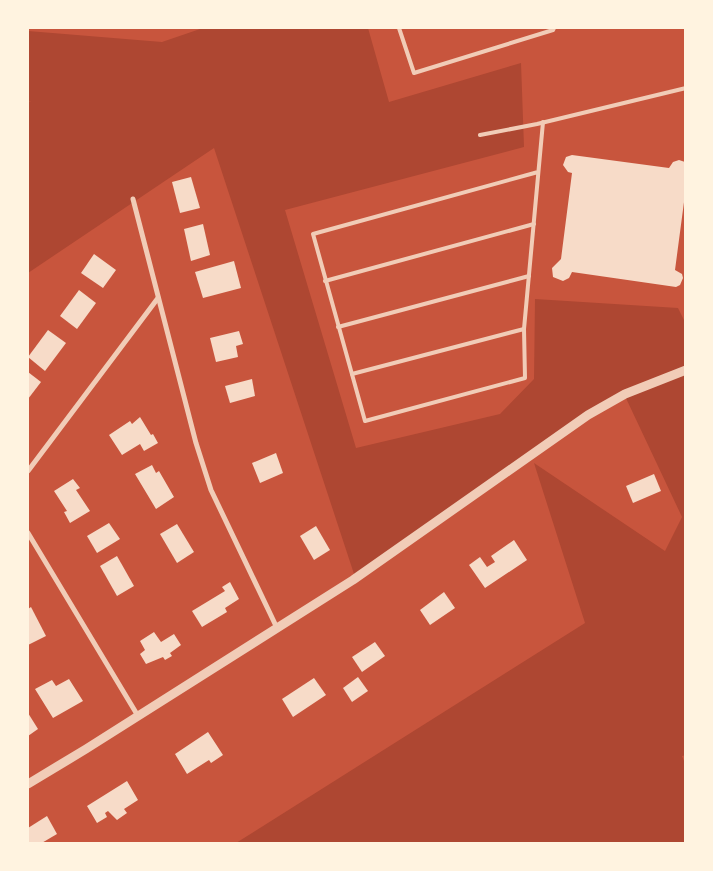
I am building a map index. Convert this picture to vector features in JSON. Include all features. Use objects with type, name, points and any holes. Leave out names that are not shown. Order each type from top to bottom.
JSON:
[{"type":"street","points":[[133,199],[196,443],[212,490],[278,628]]},
{"type":"street","points":[[28,471],[158,298]]},
{"type":"street","points":[[28,784],[278,628],[415,538],[541,446],[588,415],[625,394],[686,370]]},
{"type":"street","points":[[28,533],[138,716]]},
{"type":"lane","points":[[399,28],[414,73],[553,30],[554,28]]},
{"type":"lane","points":[[480,134],[543,122],[686,88]]},
{"type":"lane","points":[[538,172],[312,234],[365,421],[524,378],[524,329],[543,122]]},
{"type":"lane","points":[[325,281],[534,224]]},
{"type":"lane","points":[[338,326],[530,276]]},
{"type":"lane","points":[[352,374],[524,329]]},
{"type":"shaded area","points":[[203,28],[368,28],[389,102],[521,63],[524,147],[285,210],[356,448],[500,414],[534,379],[535,299],[678,308],[686,324],[686,755],[682,756],[686,766],[685,843],[236,843],[585,623],[534,463],[665,551],[682,517],[624,394],[355,577],[214,148],[28,273],[28,101],[31,102],[28,100],[28,31],[162,42]]},
{"type":"building","points":[[572,155],[669,168],[673,162],[679,160],[685,162],[686,187],[675,270],[682,274],[683,278],[680,285],[676,287],[572,272],[569,278],[563,281],[553,277],[552,268],[561,259],[572,173],[568,172],[563,165],[566,157]]},
{"type":"building","points":[[191,177],[200,208],[180,213],[172,182]]},
{"type":"building","points":[[203,224],[210,255],[191,261],[184,229]]},
{"type":"building","points":[[94,254],[116,270],[103,288],[81,273]]},
{"type":"building","points":[[234,261],[241,288],[203,298],[195,272]]},
{"type":"building","points":[[79,290],[96,303],[77,329],[60,316]]},
{"type":"building","points":[[48,330],[66,343],[45,371],[28,357]]},
{"type":"building","points":[[239,331],[243,344],[236,346],[238,357],[216,362],[210,338]]},
{"type":"building","points":[[28,372],[41,382],[28,399]]},
{"type":"building","points":[[252,379],[255,396],[230,403],[225,386]]},
{"type":"building","points":[[140,417],[158,443],[144,451],[140,444],[122,455],[109,435],[130,421],[132,424]]},
{"type":"building","points":[[276,453],[283,473],[260,483],[252,463]]},
{"type":"building","points":[[152,465],[156,473],[159,471],[174,497],[156,509],[135,474]]},
{"type":"building","points":[[654,474],[661,491],[633,503],[626,486]]},
{"type":"building","points":[[73,479],[80,488],[76,490],[90,511],[70,523],[64,512],[67,511],[54,491]]},
{"type":"building","points":[[109,523],[120,539],[97,553],[87,536]]},
{"type":"building","points":[[177,524],[194,552],[177,563],[160,534]]},
{"type":"building","points":[[316,526],[330,550],[314,560],[300,536]]},
{"type":"building","points":[[514,540],[527,560],[485,588],[469,565],[480,557],[487,567],[495,562],[491,556]]},
{"type":"building","points":[[117,556],[134,586],[117,596],[100,566]]},
{"type":"building","points":[[230,582],[239,599],[225,608],[227,612],[202,627],[192,611],[225,591],[222,587]]},
{"type":"building","points":[[444,592],[455,608],[430,625],[420,610]]},
{"type":"building","points":[[31,607],[46,636],[28,645],[28,609]]},
{"type":"building","points":[[154,632],[161,642],[174,634],[181,645],[170,653],[172,656],[165,660],[163,657],[146,664],[140,654],[145,650],[140,641]]},
{"type":"building","points":[[375,642],[385,656],[362,672],[352,657]]},
{"type":"building","points":[[358,677],[368,691],[352,702],[343,688]]},
{"type":"building","points":[[314,678],[326,695],[293,717],[282,699]]},
{"type":"building","points":[[69,679],[83,701],[53,718],[35,689],[52,680],[56,686]]},
{"type":"building","points":[[28,713],[38,729],[28,736]]},
{"type":"building","points":[[208,732],[223,755],[211,763],[209,760],[187,774],[175,754]]},
{"type":"building","points":[[127,781],[138,800],[124,809],[127,813],[117,820],[108,811],[105,813],[107,817],[97,823],[87,806]]},
{"type":"building","points":[[47,816],[57,834],[40,844],[28,844],[28,828]]}]
